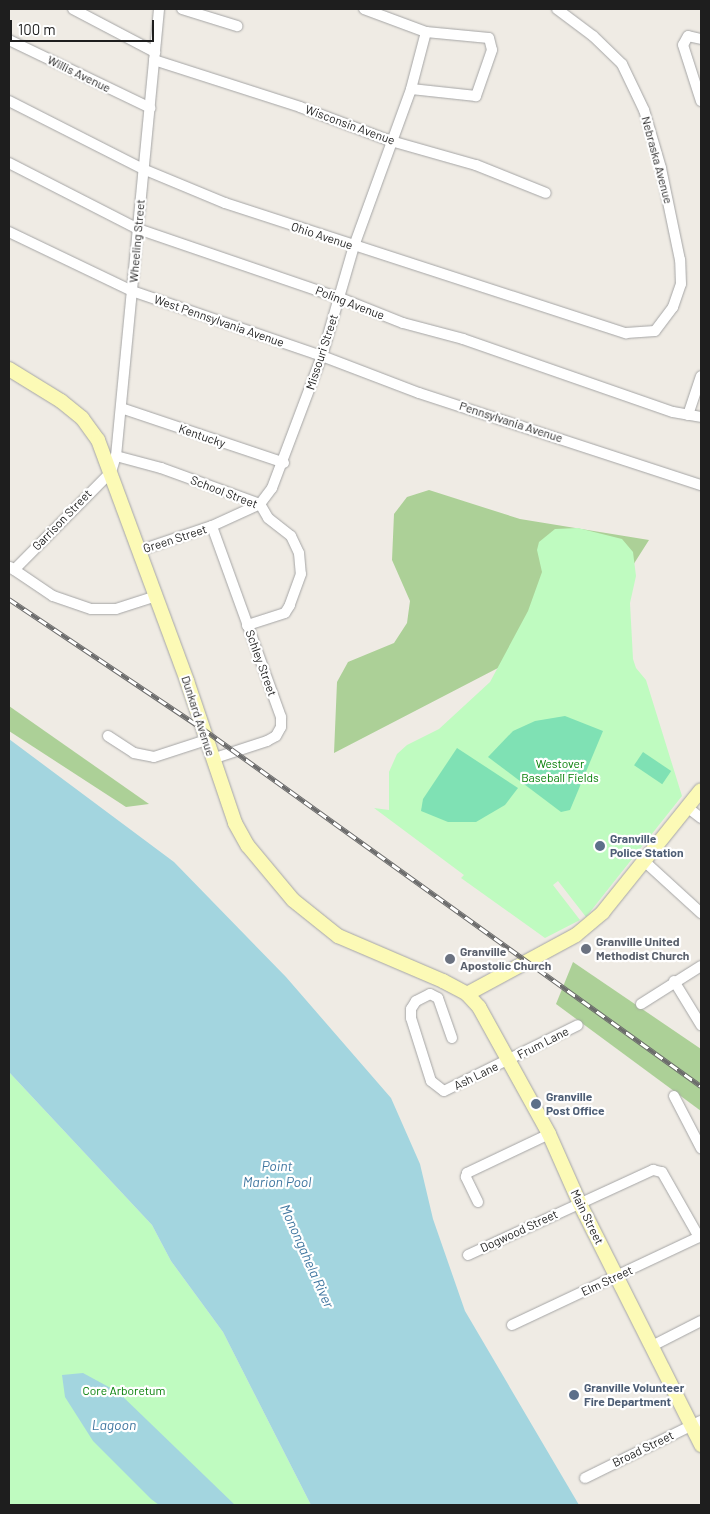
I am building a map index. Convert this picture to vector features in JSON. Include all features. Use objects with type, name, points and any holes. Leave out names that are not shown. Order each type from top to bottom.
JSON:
[{"type":"main road","name":"Dunkard Avenue","points":[[9,369],[82,418],[98,440],[154,597],[187,681],[235,823],[248,846],[293,900],[338,936],[436,978],[467,994]]},
{"type":"main road","points":[[467,994],[576,935],[603,912],[701,790]]},
{"type":"main road","name":"Main Street","points":[[467,994],[479,1007],[549,1134],[580,1204],[616,1277],[652,1346],[697,1423],[701,1445]]},
{"type":"street","name":"Wisconsin Avenue","points":[[73,9],[154,56],[391,141],[476,165],[546,193]]},
{"type":"street","name":"Wheeling Street","points":[[111,472],[116,456],[121,408],[159,9]]},
{"type":"street","points":[[182,9],[237,26]]},
{"type":"street","points":[[364,9],[426,32],[489,38],[492,50],[476,96],[411,89]]},
{"type":"street","name":"Nebraska Avenue","points":[[557,9],[593,36],[622,64],[644,110],[661,168],[680,260],[681,284],[673,307],[661,326],[648,332]]},
{"type":"street","name":"Missouri Street","points":[[260,504],[272,488],[284,463],[322,356],[354,246],[411,89],[426,32]]},
{"type":"street","points":[[701,39],[688,36],[683,45],[701,101]]},
{"type":"street","name":"Willis Avenue","points":[[9,40],[150,108]]},
{"type":"street","name":"Ohio Avenue","points":[[9,101],[143,169],[225,203],[626,333],[648,332]]},
{"type":"street","name":"Poling Avenue","points":[[9,163],[138,229],[340,298],[403,323],[701,417]]},
{"type":"street","name":"West Pennsylvania Avenue","points":[[9,232],[132,291],[322,356]]},
{"type":"street","name":"Pennsylvania Avenue","points":[[322,356],[419,393],[701,485]]},
{"type":"street","points":[[688,414],[701,376]]},
{"type":"street","name":"Kentucky","points":[[121,408],[284,463]]},
{"type":"street","name":"School Street","points":[[116,456],[161,468],[260,504],[268,518],[291,536],[301,563],[301,574],[285,613],[247,625]]},
{"type":"street","name":"Garrison Street","points":[[11,568],[111,472]]},
{"type":"street","points":[[212,526],[260,504]]},
{"type":"street","name":"Green Street","points":[[138,551],[212,526]]},
{"type":"street","name":"Schley Street","points":[[212,526],[281,717],[281,727],[276,736],[267,741],[244,746],[212,759]]},
{"type":"street","points":[[11,568],[53,596],[91,609],[116,608],[154,597]]},
{"type":"street","points":[[108,736],[134,753],[154,757],[206,740]]},
{"type":"street","points":[[688,807],[701,818]]},
{"type":"street","points":[[643,860],[701,913]]},
{"type":"street","points":[[641,1004],[674,981],[701,966]]},
{"type":"street","points":[[436,978],[430,994],[442,1005],[452,1038]]},
{"type":"street","points":[[674,981],[701,1025]]},
{"type":"street","name":"Ash Lane","points":[[430,994],[416,1001],[411,1008],[411,1018],[431,1081],[444,1091],[508,1061]]},
{"type":"street","name":"Frum Lane","points":[[508,1061],[578,1025]]},
{"type":"street","points":[[674,1096],[701,1148]]},
{"type":"street","points":[[478,1202],[466,1177],[467,1172],[549,1134]]},
{"type":"street","name":"Dogwood Street","points":[[468,1255],[653,1170],[662,1172],[700,1236]]},
{"type":"street","name":"Elm Street","points":[[512,1325],[700,1236]]},
{"type":"street","points":[[652,1346],[701,1321]]},
{"type":"street","name":"Broad Street","points":[[585,1478],[697,1423]]},
{"type":"green space","points":[[429,490],[520,519],[649,540],[621,584],[571,630],[334,753],[337,682],[348,662],[394,643],[407,623],[410,601],[392,560],[394,514],[407,497]]},
{"type":"green space","name":"Westover Baseball Fields","points":[[578,528],[622,539],[633,552],[636,576],[630,603],[633,659],[636,668],[646,680],[682,796],[586,917],[558,881],[553,885],[580,920],[545,938],[461,878],[464,875],[374,808],[389,810],[389,772],[397,754],[407,745],[439,729],[490,682],[528,611],[542,572],[537,550],[539,542],[555,529]]},
{"type":"green space","points":[[9,706],[149,804],[126,807],[9,731]]},
{"type":"green space","points":[[565,716],[603,731],[570,810],[561,812],[488,757],[513,731],[535,721]]},
{"type":"green space","points":[[457,748],[518,788],[505,805],[476,822],[448,822],[421,811],[423,799]]},
{"type":"green space","points":[[643,752],[671,771],[662,784],[634,765]]},
{"type":"green space","points":[[573,962],[701,1049],[701,1111],[556,1004]]},
{"type":"green space","name":"Core Arboretum","points":[[9,1072],[152,1225],[171,1261],[223,1332],[311,1505],[9,1505]]},
{"type":"water","name":"Point Marion Pool","points":[[9,739],[174,862],[286,977],[391,1098],[420,1164],[433,1219],[465,1311],[579,1505],[311,1505],[223,1332],[171,1261],[152,1225],[9,1072]]},
{"type":"water","name":"Lagoon","points":[[83,1373],[118,1392],[235,1505],[159,1505],[151,1499],[93,1441],[65,1397],[62,1375]]},
{"type":"railway","points":[[9,599],[202,728],[701,1086]]},
{"type":"place","name":"Granville Police Station","points":[[600,846]]},
{"type":"place","name":"Granville United Methodist Church","points":[[586,949]]},
{"type":"place","name":"Granville Apostolic Church","points":[[450,959]]},
{"type":"place","name":"Granville Post Office","points":[[536,1104]]},
{"type":"place","name":"Granville Volunteer Fire Department","points":[[574,1395]]},
{"type":"water label","name":"Monongahela River","points":[[307,1256]]}]
